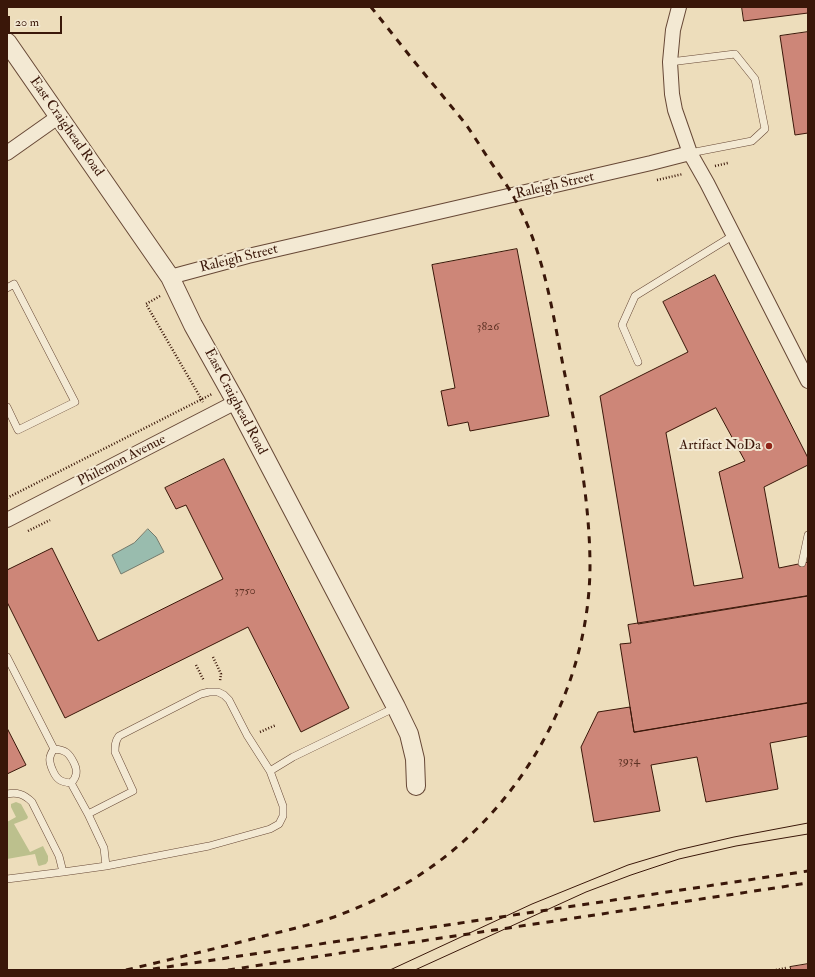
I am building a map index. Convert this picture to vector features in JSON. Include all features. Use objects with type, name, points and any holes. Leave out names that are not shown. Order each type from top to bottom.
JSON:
[{"type":"street","points":[[679,7],[673,30],[670,62],[672,94],[675,110],[690,153],[734,235],[808,381]]},
{"type":"street","name":"East Craighead Road","points":[[7,42],[170,277],[193,325],[236,402],[396,707],[409,734],[415,759],[416,786]]},
{"type":"street","points":[[7,154],[58,117]]},
{"type":"street","name":"Raleigh Street","points":[[170,277],[248,256],[644,165],[690,153]]},
{"type":"street","name":"Philemon Avenue","points":[[7,520],[236,402]]},
{"type":"lane","points":[[670,62],[735,54],[755,79],[764,129],[752,141],[690,153]]},
{"type":"lane","points":[[638,362],[622,325],[634,296],[734,235]]},
{"type":"lane","points":[[7,288],[14,284],[75,402],[18,430],[7,407]]},
{"type":"lane","points":[[802,563],[808,535]]},
{"type":"lane","points":[[7,657],[54,749]]},
{"type":"lane","points":[[7,879],[106,866],[209,846],[270,829],[279,824],[283,816],[283,806],[270,771],[248,738],[229,700],[224,694],[209,692],[201,694],[119,736],[116,740],[115,752],[132,791],[88,814]]},
{"type":"lane","points":[[270,771],[293,757],[396,707]]},
{"type":"lane","points":[[54,749],[49,759],[55,777],[65,783],[71,784]]},
{"type":"lane","points":[[54,749],[70,755],[76,768],[75,779],[71,784]]},
{"type":"lane","points":[[71,784],[88,814],[104,848],[106,866]]},
{"type":"lane","points":[[7,794],[20,794],[26,796],[32,802],[59,856],[62,872]]},
{"type":"path","points":[[164,294],[146,304],[199,394]]},
{"type":"path","points":[[7,498],[227,386]]},
{"type":"path","points":[[28,531],[50,520]]},
{"type":"path","points":[[213,657],[221,674],[218,692]]},
{"type":"path","points":[[196,666],[209,692]]},
{"type":"path","points":[[248,738],[276,725]]},
{"type":"path","points":[[776,970],[786,968],[786,970]]},
{"type":"green space","points":[[16,802],[21,804],[28,817],[27,819],[14,824],[30,852],[43,846],[48,856],[48,861],[46,864],[39,866],[35,854],[7,859],[7,822],[16,817],[11,804]]},
{"type":"shaded area","points":[[148,529],[156,537],[164,552],[121,574],[112,555],[134,543]]},
{"type":"building","points":[[742,7],[808,7],[808,13],[744,21]]},
{"type":"building","points":[[808,32],[808,133],[795,135],[780,36]]},
{"type":"building","points":[[517,249],[549,416],[470,431],[468,422],[448,426],[441,391],[455,388],[432,265]]},
{"type":"building","name":"Artifact NoDa","points":[[715,275],[808,458],[808,465],[764,487],[779,568],[808,562],[808,596],[638,624],[600,396],[688,352],[663,302]],"holes":[[[716,408],[745,461],[719,472],[743,578],[694,586],[666,433]]]},
{"type":"building","points":[[224,459],[349,708],[301,732],[248,627],[65,718],[7,602],[7,570],[52,548],[98,641],[223,579],[186,505],[176,509],[165,488]]},
{"type":"building","points":[[808,596],[808,703],[634,732],[620,644],[631,643],[628,625]]},
{"type":"building","points":[[808,703],[808,736],[770,743],[778,789],[706,802],[697,757],[651,765],[660,811],[594,822],[581,747],[598,712],[630,707],[634,732]]},
{"type":"building","points":[[7,728],[26,765],[7,774]]},
{"type":"building","points":[[808,964],[808,970],[791,970],[790,967]]},
{"type":"tram line","points":[[390,970],[532,904],[628,865],[678,850],[734,837],[808,823]]},
{"type":"tram line","points":[[415,970],[586,892],[631,875],[679,859],[736,846],[808,834]]},
{"type":"railway","points":[[126,970],[293,929],[334,917],[379,898],[421,874],[457,847],[490,815],[519,780],[543,741],[563,700],[577,657],[587,612],[590,567],[586,496],[579,449],[544,272],[530,231],[507,185],[465,123],[371,7]]},
{"type":"railway","points":[[153,969],[808,871]]},
{"type":"railway","points":[[228,970],[808,883]]},
{"type":"place","name":"Artifact NoDa","points":[[769,446]]}]
